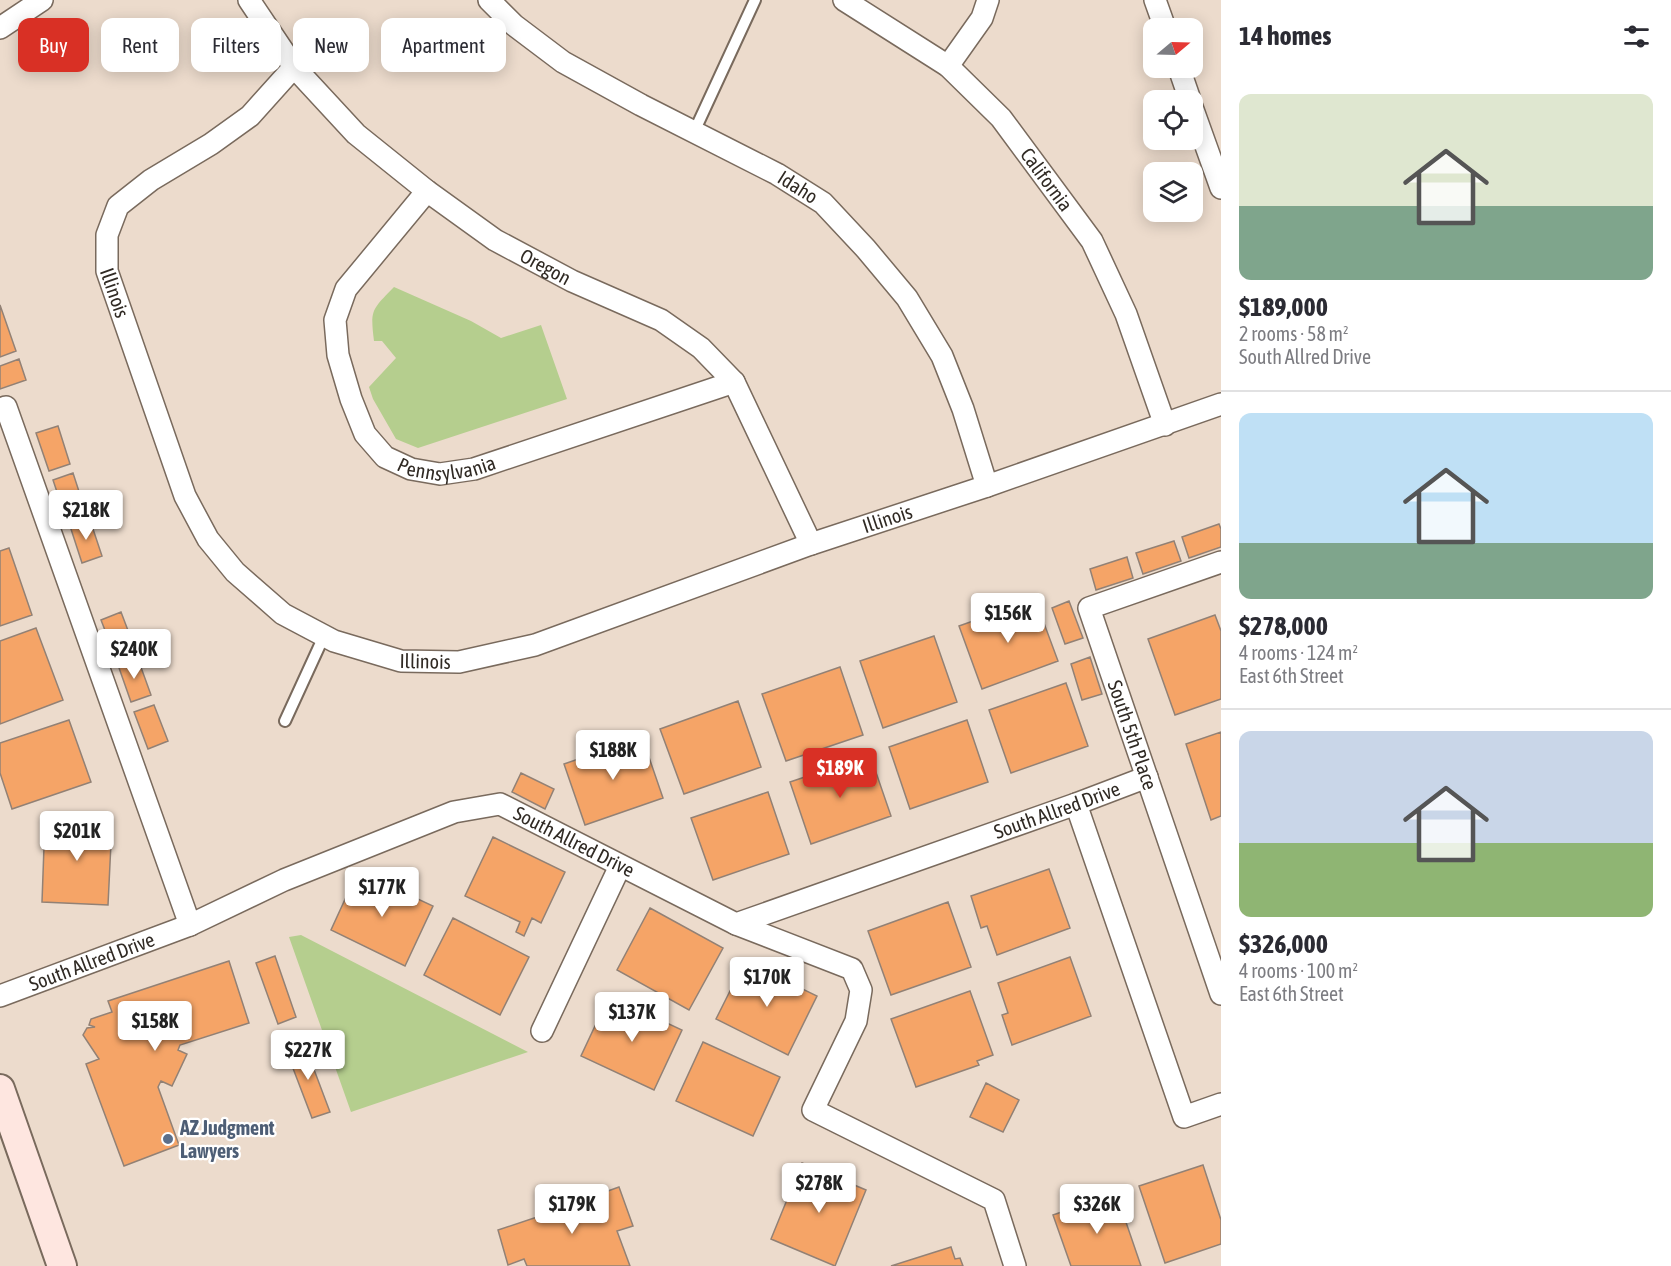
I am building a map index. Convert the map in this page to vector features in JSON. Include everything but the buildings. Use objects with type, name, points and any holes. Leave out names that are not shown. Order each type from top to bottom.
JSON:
[{"type":"main road","points":[[0,1089],[62,1266]]},
{"type":"street","points":[[0,28],[42,0]]},
{"type":"street","name":"Oregon","points":[[249,0],[293,66]]},
{"type":"street","name":"Idaho","points":[[489,0],[514,25],[563,62],[777,174],[823,203],[907,298],[942,356],[963,409],[987,486]]},
{"type":"street","name":"California","points":[[844,0],[948,66],[1001,118],[1092,241],[1126,314],[1165,425]]},
{"type":"street","points":[[948,66],[982,18],[988,0]]},
{"type":"street","points":[[1155,0],[1161,18]]},
{"type":"street","name":"Illinois","points":[[293,68],[250,116],[212,144],[151,180],[118,206],[107,235],[107,271],[185,496],[208,539],[235,572],[283,614],[334,641],[401,661],[459,662],[535,645],[810,544],[987,486],[1221,404]]},
{"type":"street","name":"Oregon","points":[[299,72],[356,134],[427,191],[495,240],[572,280],[661,320],[701,348],[734,382],[810,544]]},
{"type":"street","points":[[1203,138],[1221,188]]},
{"type":"street","name":"Pennsylvania","points":[[427,191],[346,289],[335,320],[338,355],[351,399],[365,434],[385,457],[411,469],[440,474],[474,469],[734,382]]},
{"type":"street","points":[[3,408],[190,925]]},
{"type":"street","name":"South 5th Place","points":[[1221,562],[1089,608],[1221,994]]},
{"type":"street","name":"South Allred Drive","points":[[0,996],[190,925],[284,880],[454,812],[500,804],[736,924],[1147,777]]},
{"type":"street","points":[[1076,804],[1184,1117],[1221,1104]]},
{"type":"street","points":[[542,1031],[620,866]]},
{"type":"street","points":[[736,924],[852,969],[861,990],[856,1022],[813,1110],[993,1200],[1015,1266]]},
{"type":"lane","points":[[694,132],[754,0]]},
{"type":"lane","points":[[285,721],[324,636]]},
{"type":"green space","points":[[394,287],[471,321],[501,338],[541,325],[567,399],[418,448],[396,439],[373,399],[369,387],[396,358],[382,341],[374,341],[372,322],[377,306]]},
{"type":"green space","points":[[301,935],[528,1052],[351,1112],[289,937]]},
{"type":"place","name":"AZ Judgment Lawyers","points":[[168,1139]]}]
